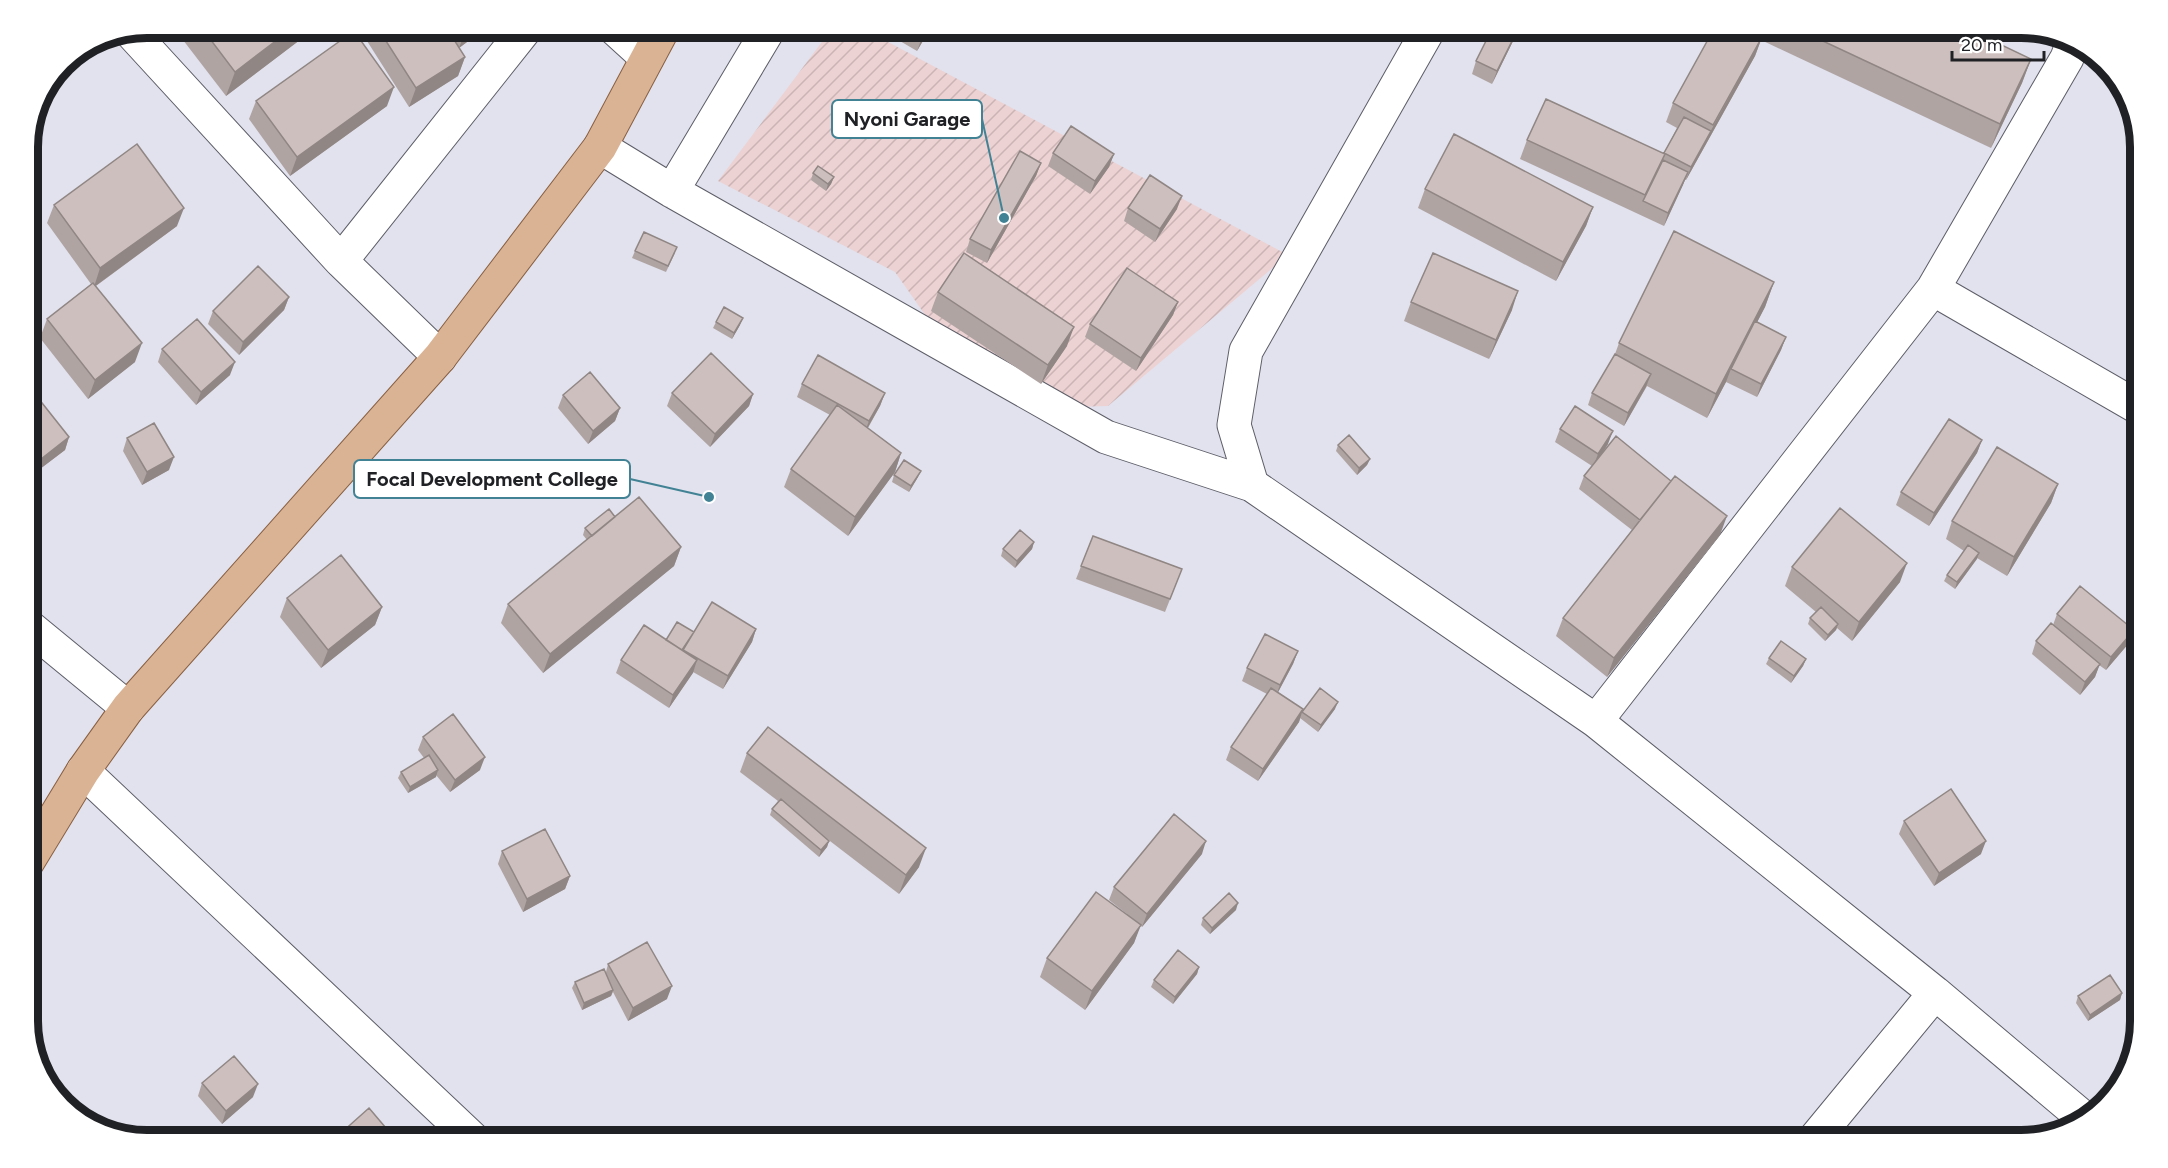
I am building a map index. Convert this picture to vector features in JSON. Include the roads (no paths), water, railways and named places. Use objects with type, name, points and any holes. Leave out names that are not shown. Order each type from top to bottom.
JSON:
[{"type":"main road","points":[[38,845],[83,771],[128,708],[440,357],[600,147],[658,38]]},
{"type":"street","points":[[137,38],[341,261],[440,357]]},
{"type":"street","points":[[341,261],[518,38]]},
{"type":"street","points":[[625,38],[648,58]]},
{"type":"street","points":[[672,191],[763,38]]},
{"type":"street","points":[[1252,485],[1234,425],[1246,351],[1424,38]]},
{"type":"street","points":[[1596,721],[1934,289],[2067,58],[2070,49]]},
{"type":"street","points":[[600,147],[672,191],[1106,437],[1252,485],[1596,721],[1935,993],[2079,1114]]},
{"type":"street","points":[[1934,289],[2130,404]]},
{"type":"street","points":[[38,633],[128,708]]},
{"type":"street","points":[[83,771],[463,1130]]},
{"type":"street","points":[[1822,1130],[1935,993]]},
{"type":"place","name":"Nyoni Garage","points":[[1004,218]]},
{"type":"place","name":"Focal Development College","points":[[709,497]]}]
